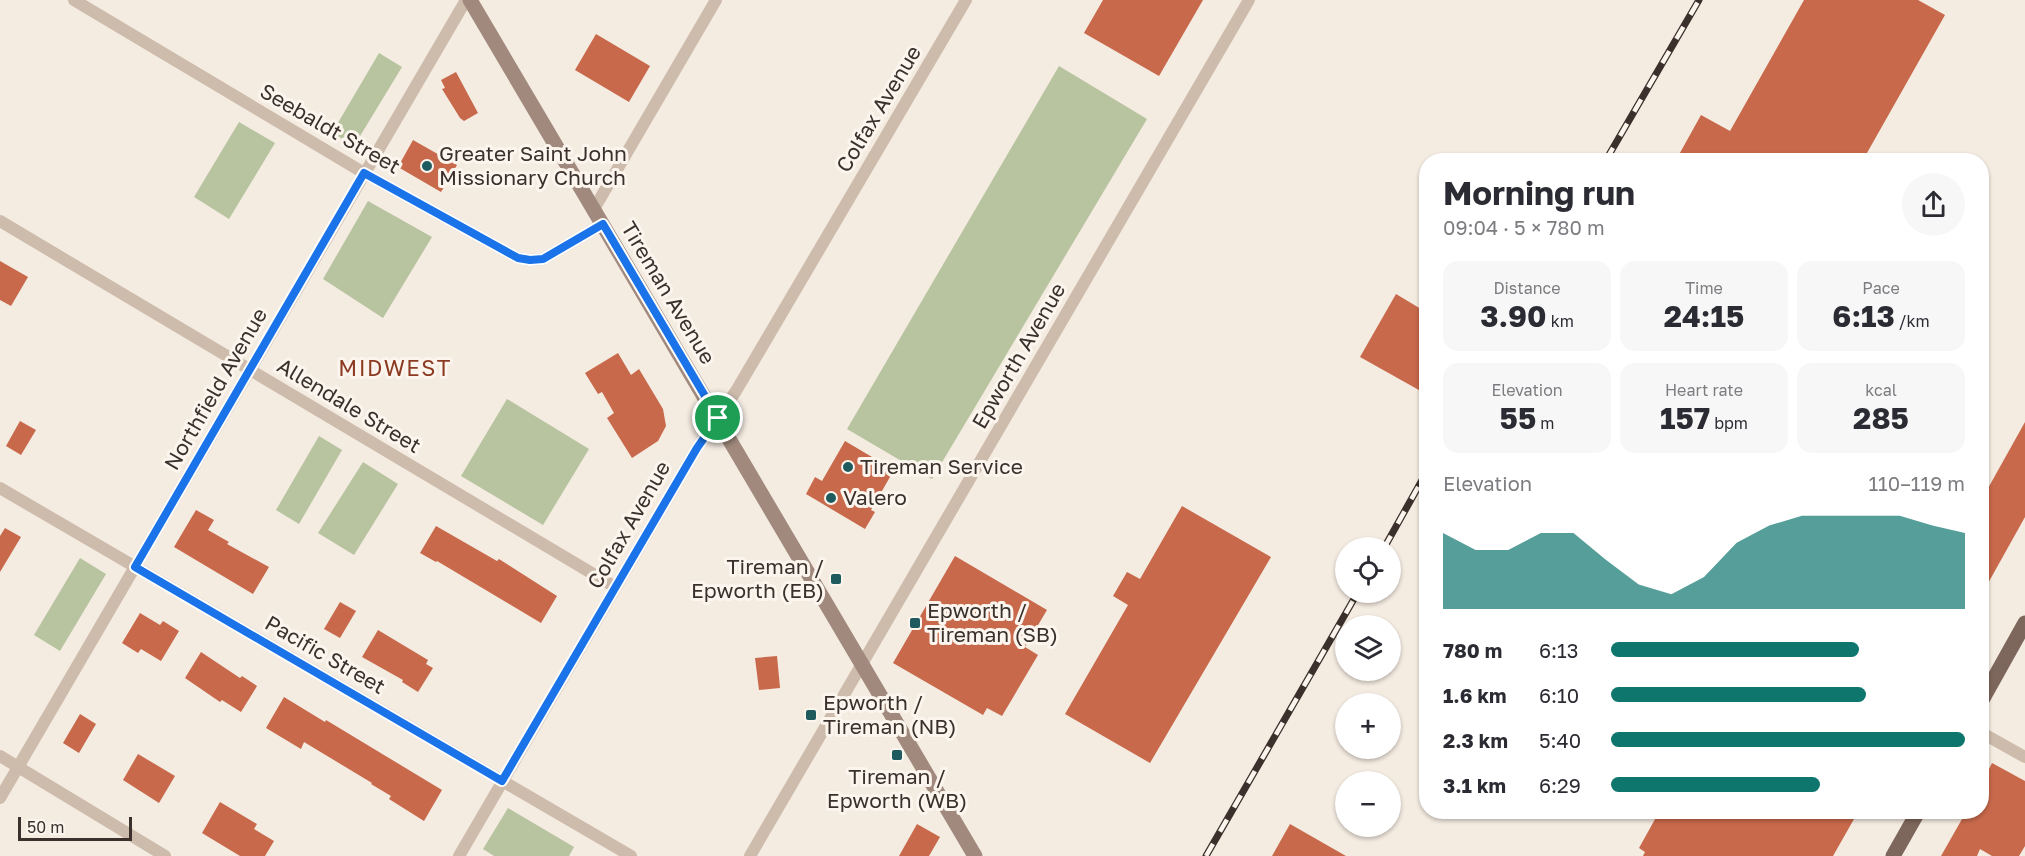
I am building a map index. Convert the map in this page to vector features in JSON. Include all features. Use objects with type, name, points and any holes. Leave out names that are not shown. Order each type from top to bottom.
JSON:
[{"type":"main road","points":[[1989,687],[2025,623]]},
{"type":"main road","points":[[1893,856],[1914,819]]},
{"type":"street","name":"Seebaldt Street","points":[[74,0],[364,173],[518,258],[543,259],[603,224]]},
{"type":"street","name":"Northfield Avenue","points":[[0,798],[364,173],[468,0]]},
{"type":"street","name":"Tireman Avenue","points":[[468,0],[718,418],[975,856]]},
{"type":"street","points":[[594,209],[716,0]]},
{"type":"street","name":"Colfax Avenue","points":[[459,856],[697,448],[764,345],[966,0]]},
{"type":"street","name":"Epworth Avenue","points":[[750,856],[1249,0]]},
{"type":"street","name":"Allendale Street","points":[[0,221],[615,587]]},
{"type":"street","name":"Pacific Street","points":[[0,488],[631,856]]},
{"type":"street","points":[[1989,737],[2025,757]]},
{"type":"street","points":[[0,756],[165,856]]},
{"type":"green space","points":[[379,53],[402,67],[354,146],[332,133]]},
{"type":"green space","points":[[1059,66],[1147,119],[932,479],[847,429]]},
{"type":"green space","points":[[239,122],[275,143],[229,219],[194,197]]},
{"type":"green space","points":[[368,201],[432,237],[383,318],[323,279]]},
{"type":"green space","points":[[507,399],[589,449],[543,525],[461,476]]},
{"type":"green space","points":[[319,436],[342,450],[299,524],[276,510]]},
{"type":"green space","points":[[363,462],[398,484],[354,555],[318,533]]},
{"type":"green space","points":[[80,558],[106,574],[60,651],[34,635]]},
{"type":"green space","points":[[508,808],[574,847],[569,856],[494,856],[483,849]]},
{"type":"building","points":[[1103,0],[1203,0],[1159,76],[1084,33]]},
{"type":"building","points":[[1804,0],[1918,0],[1945,15],[1867,153],[1680,153],[1701,115],[1730,131]]},
{"type":"building","points":[[596,34],[650,66],[629,102],[575,70]]},
{"type":"building","points":[[456,72],[478,113],[464,121],[442,89],[445,88],[441,80]]},
{"type":"building","name":"Greater Saint John Missionary Church","points":[[413,140],[457,165],[441,192],[398,167]]},
{"type":"building","points":[[0,261],[28,277],[11,306],[0,300]]},
{"type":"building","points":[[1396,294],[1419,308],[1419,390],[1360,357]]},
{"type":"building","points":[[618,353],[631,375],[639,369],[663,409],[666,426],[658,441],[632,458],[607,418],[614,413],[602,392],[598,394],[585,373]]},
{"type":"building","points":[[20,421],[36,430],[21,455],[6,446]]},
{"type":"building","points":[[2025,422],[2025,517],[1989,581],[1989,486]]},
{"type":"building","points":[[845,441],[894,470],[871,510],[875,512],[865,529],[806,494],[815,477],[822,481]]},
{"type":"building","points":[[1182,506],[1271,557],[1150,763],[1065,714],[1128,605],[1113,596],[1127,572],[1140,579]]},
{"type":"building","points":[[196,510],[214,520],[208,530],[229,542],[227,544],[269,567],[253,594],[174,547]]},
{"type":"building","points":[[436,526],[497,561],[499,559],[557,596],[541,623],[420,553]]},
{"type":"building","points":[[5,528],[21,537],[0,572],[0,536]]},
{"type":"building","points":[[955,556],[1047,610],[1025,647],[1038,655],[1002,716],[987,708],[983,715],[893,663]]},
{"type":"building","points":[[340,602],[356,611],[340,638],[324,629]]},
{"type":"building","points":[[140,613],[160,625],[163,621],[179,631],[161,661],[141,649],[138,653],[122,643]]},
{"type":"building","points":[[378,630],[428,660],[426,664],[433,668],[418,692],[402,682],[403,680],[362,657]]},
{"type":"building","points":[[201,652],[240,678],[242,676],[257,686],[241,712],[222,700],[220,702],[185,678]]},
{"type":"building","points":[[777,656],[780,688],[759,690],[755,658]]},
{"type":"building","points":[[284,697],[442,790],[424,821],[389,799],[391,796],[372,783],[304,742],[301,749],[266,728]]},
{"type":"building","points":[[80,714],[96,724],[79,753],[63,743]]},
{"type":"building","points":[[138,754],[175,776],[159,803],[123,780]]},
{"type":"building","points":[[1992,763],[2025,781],[2025,846],[2019,856],[1992,856],[1980,849],[1977,856],[1941,856],[1962,819],[1989,819],[1989,769]]},
{"type":"building","points":[[220,802],[257,824],[254,829],[274,841],[265,856],[240,856],[202,833]]},
{"type":"building","points":[[1655,819],[1854,819],[1833,856],[1643,856],[1645,852],[1639,848]]},
{"type":"building","points":[[917,824],[940,837],[929,856],[899,856]]},
{"type":"building","points":[[1290,824],[1346,856],[1272,856]]},
{"type":"railway","points":[[1610,153],[1699,0]]},
{"type":"railway","points":[[1390,537],[1419,486]]},
{"type":"railway","points":[[1206,856],[1352,603]]},
{"type":"place","name":"Greater Saint John Missionary Church","points":[[427,166]]},
{"type":"place","name":"Tireman Service","points":[[848,467]]},
{"type":"place","name":"Valero","points":[[831,498]]},
{"type":"place","name":"Tireman / Epworth (EB)","points":[[836,579]]},
{"type":"place","name":"Epworth / Tireman (SB)","points":[[915,623]]},
{"type":"place","name":"Epworth / Tireman (NB)","points":[[811,715]]},
{"type":"place","name":"Tireman / Epworth (WB)","points":[[897,755]]},
{"type":"district","name":"MIDWEST","points":[[395,368]]},
{"type":"route","points":[[364,173],[518,258],[543,259],[603,224],[718,418],[697,448],[502,781],[135,567],[364,173]]}]
